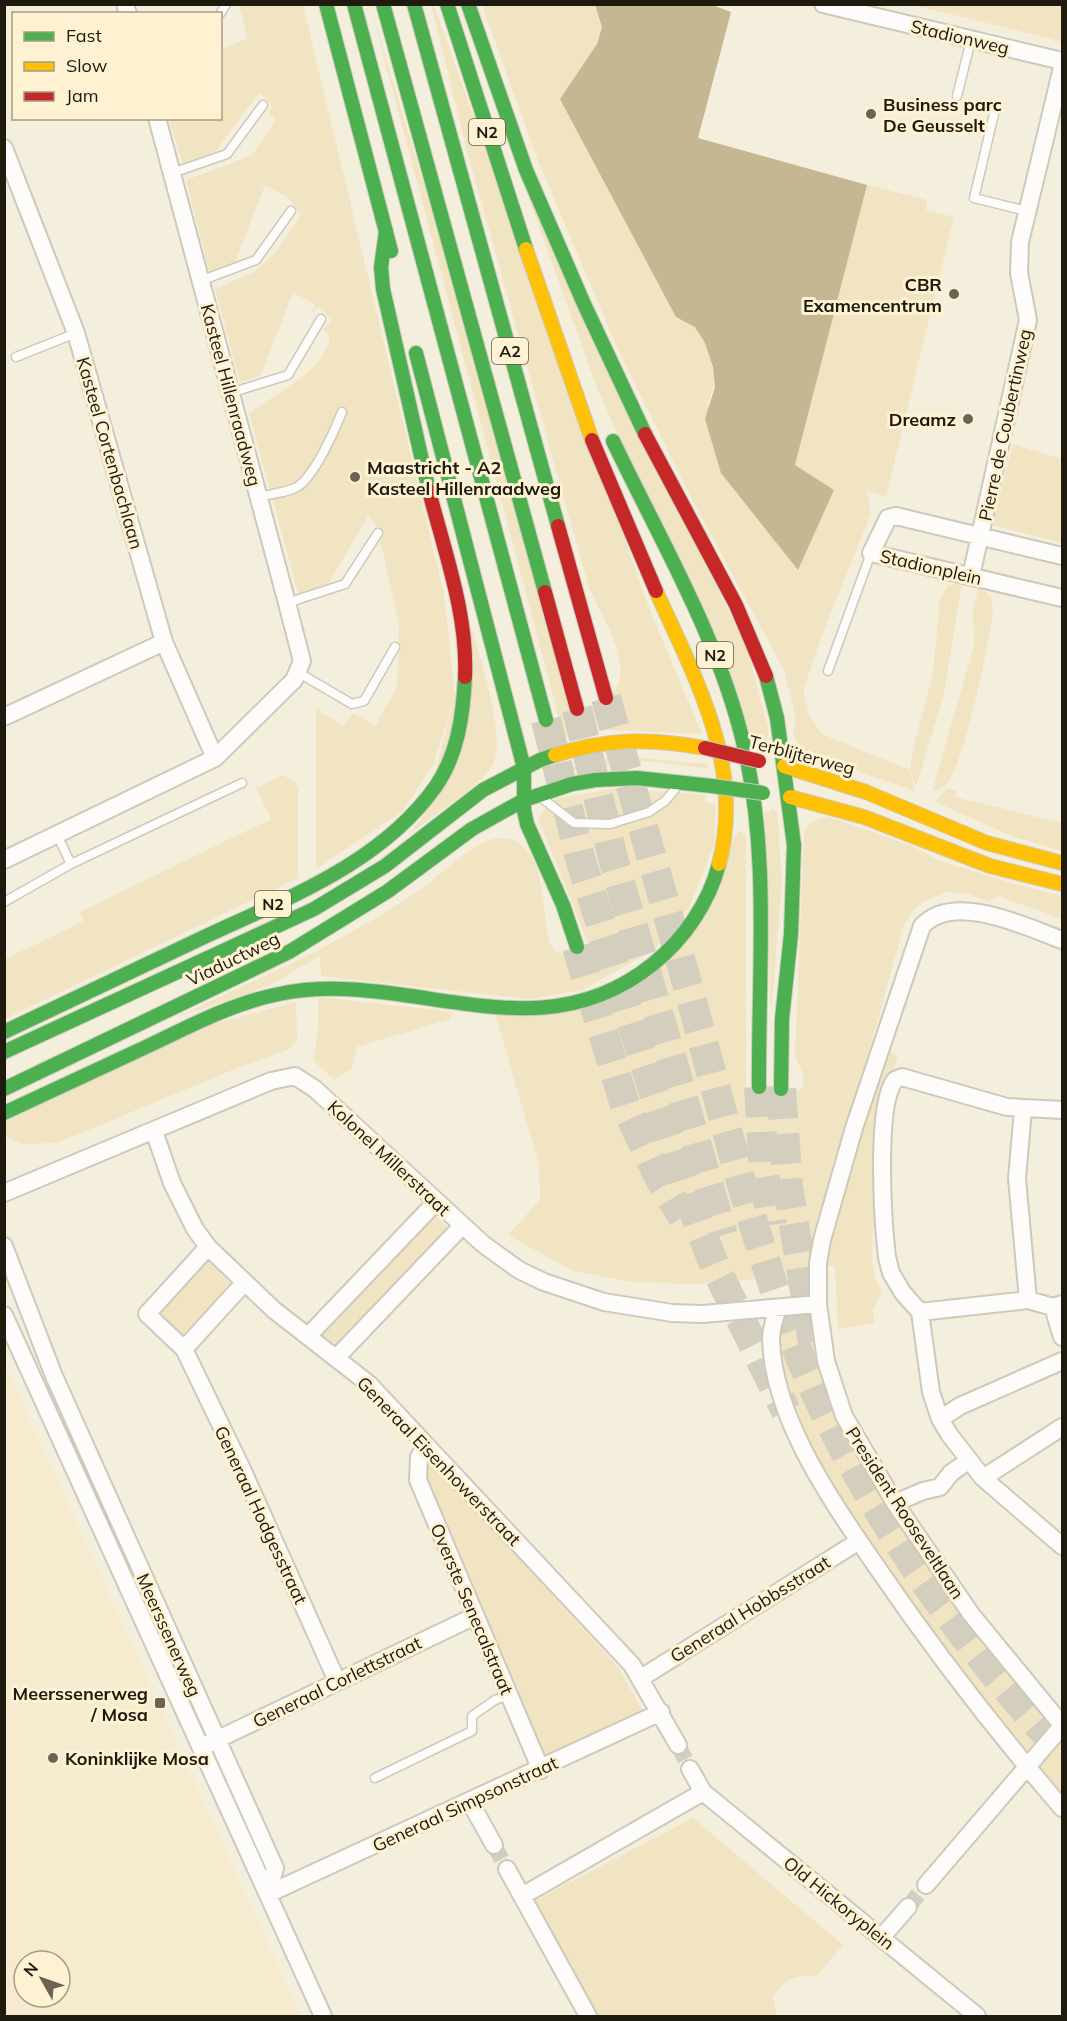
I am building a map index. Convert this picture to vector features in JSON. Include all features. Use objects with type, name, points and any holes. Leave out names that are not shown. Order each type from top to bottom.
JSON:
[{"type":"main road","name":"N2","points":[[326,4],[396,276]]},
{"type":"main road","points":[[354,4],[546,720]]},
{"type":"main road","name":"A2","points":[[382,4],[577,709]]},
{"type":"main road","name":"A2","points":[[414,4],[606,698]]},
{"type":"main road","name":"N2","points":[[5,1113],[212,1016],[275,993],[343,988],[506,1010],[539,1011],[586,1001],[617,989],[651,968],[680,940],[701,909],[716,876],[727,828],[727,785],[719,745],[701,695],[594,442],[565,367],[447,4]]},
{"type":"main road","name":"N2","points":[[468,4],[526,170],[606,355],[755,647],[777,718],[784,766]]},
{"type":"main road","name":"N2","points":[[4,1032],[308,888],[348,865],[374,849],[410,819],[436,785],[447,765],[456,743],[466,699],[464,638],[416,441],[381,270],[386,231]]},
{"type":"main road","name":"N2","points":[[530,259],[589,388]]},
{"type":"main road","points":[[413,342],[524,768],[527,824],[563,905],[577,947]]},
{"type":"main road","name":"N2","points":[[608,431],[707,633],[728,688],[744,747],[751,780],[760,875],[759,1087]]},
{"type":"main road","name":"Terblijterweg","points":[[524,768],[560,753],[623,740],[666,741],[784,766],[866,792],[987,843],[1062,862]]},
{"type":"main road","points":[[781,1089],[782,1019],[794,878],[790,797],[784,766]]},
{"type":"main road","name":"Viaductweg","points":[[4,1052],[314,909],[385,866],[483,790],[524,768]]},
{"type":"main road","points":[[524,800],[595,780],[637,778],[790,797],[873,821],[990,867],[1023,877],[1062,884]]},
{"type":"main road","name":"Viaductweg","points":[[4,1089],[290,952],[388,891],[472,829],[524,800]]},
{"type":"street","name":"Stadionweg","points":[[823,4],[1062,62]]},
{"type":"street","name":"Pierre de Coubertinweg","points":[[971,576],[1028,320],[1018,257],[1062,68]]},
{"type":"street","name":"Kasteel Hillenraadweg","points":[[158,120],[302,661],[299,673]]},
{"type":"street","name":"Kasteel Cortenbachlaan","points":[[4,148],[76,333],[164,642],[215,758]]},
{"type":"street","name":"Stadionplein","points":[[1062,556],[896,516],[888,518],[871,553],[1062,598]]},
{"type":"street","points":[[4,717],[164,642]]},
{"type":"street","points":[[4,860],[215,758],[299,673]]},
{"type":"street","name":"President Rooseveltlaan","points":[[1062,940],[1006,920],[972,911],[935,915],[922,926],[880,1047],[825,1228],[818,1263],[818,1304],[826,1361],[837,1400],[851,1432],[895,1503],[971,1614],[1062,1726]]},
{"type":"street","name":"Kolonel Millerstraat","points":[[11,1190],[271,1081],[295,1076],[315,1089],[462,1226],[497,1255],[519,1269],[568,1292],[645,1310],[704,1314],[818,1304]]},
{"type":"street","points":[[1062,1110],[1023,1110],[905,1077],[897,1078],[888,1093],[882,1152],[886,1253],[891,1273],[903,1293],[920,1312],[928,1380],[940,1419],[968,1461],[983,1478],[1062,1545]]},
{"type":"street","points":[[1023,1110],[1017,1178],[1028,1300]]},
{"type":"street","name":"Generaal Eisenhowerstraat","points":[[154,1131],[172,1183],[195,1229],[208,1247],[274,1310],[369,1384],[582,1611],[641,1678],[661,1712]]},
{"type":"street","points":[[309,1335],[436,1202]]},
{"type":"street","points":[[337,1357],[462,1226]]},
{"type":"street","name":"Meerssenerweg","points":[[4,1246],[54,1376],[208,1744],[268,1894],[324,2016]]},
{"type":"street","points":[[208,1247],[147,1314],[184,1349],[244,1283]]},
{"type":"street","points":[[920,1312],[1028,1300],[1058,1306],[1062,1337]]},
{"type":"street","points":[[778,1308],[771,1339],[779,1387],[817,1473],[859,1541],[945,1661],[1027,1767],[1062,1808]]},
{"type":"street","name":"Meerssenerweg","points":[[4,1315],[208,1744]]},
{"type":"street","name":"Generaal Hodgesstraat","points":[[184,1349],[242,1469],[337,1681]]},
{"type":"street","points":[[940,1419],[960,1406],[1062,1361]]},
{"type":"street","points":[[36,1384],[54,1376]]},
{"type":"street","points":[[983,1478],[1062,1427]]},
{"type":"street","name":"Overste Senecalstraat","points":[[425,1446],[419,1457],[418,1479],[541,1770]]},
{"type":"street","points":[[895,1503],[922,1491],[940,1487],[951,1473],[968,1461]]},
{"type":"street","name":"Generaal Hobbsstraat","points":[[641,1678],[859,1541]]},
{"type":"street","name":"Generaal Corlettstraat","points":[[208,1744],[475,1616]]},
{"type":"street","points":[[661,1712],[678,1745]]},
{"type":"street","name":"Generaal Simpsonstraat","points":[[268,1894],[541,1770],[661,1712]]},
{"type":"street","points":[[926,1885],[1062,1726]]},
{"type":"street","name":"Old Hickoryplein","points":[[690,1769],[703,1792],[881,1938],[959,2011],[977,2016]]},
{"type":"street","points":[[522,1896],[703,1792]]},
{"type":"street","points":[[470,1802],[494,1845]]},
{"type":"street","points":[[507,1869],[588,2016]]},
{"type":"street","points":[[881,1938],[908,1907]]},
{"type":"lane","points":[[957,96],[971,40]]},
{"type":"lane","points":[[172,173],[227,154],[263,105]]},
{"type":"lane","points":[[996,110],[974,198],[1027,211]]},
{"type":"lane","points":[[200,281],[256,261],[291,211]]},
{"type":"lane","points":[[230,393],[288,375],[321,319]]},
{"type":"lane","points":[[16,357],[76,333]]},
{"type":"lane","points":[[258,497],[297,488],[311,471],[335,431],[342,412]]},
{"type":"lane","points":[[287,603],[345,584],[378,533]]},
{"type":"lane","points":[[828,670],[871,553]]},
{"type":"lane","points":[[299,673],[352,704],[364,701],[395,647]]},
{"type":"lane","points":[[4,902],[71,864],[242,783]]},
{"type":"lane","points":[[538,795],[574,823],[610,824],[649,812],[665,801],[680,783]]},
{"type":"lane","points":[[57,835],[71,864]]},
{"type":"lane","points":[[375,1778],[472,1731],[472,1716],[495,1700],[508,1695]]},
{"type":"shaded area","points":[[239,5],[303,5],[444,594],[455,696],[433,765],[402,812],[316,869],[316,709],[344,726],[353,713],[375,726],[397,688],[399,624],[377,526],[368,516],[326,587],[299,596],[249,413],[298,380],[320,359],[327,348],[330,336],[323,330],[332,319],[318,307],[311,313],[315,304],[293,293],[262,372],[258,376],[240,382],[215,289],[254,272],[275,253],[301,215],[288,197],[265,185],[234,265],[210,274],[186,180],[250,156],[276,120],[269,113],[272,106],[260,92],[209,160],[183,166],[169,120],[222,120],[222,50],[247,38]]},
{"type":"shaded area","points":[[370,5],[582,710],[603,701],[616,689],[620,674],[619,658],[614,640],[589,588],[467,151],[431,5],[434,5],[651,613],[702,734],[606,730],[564,737]]},
{"type":"shaded area","points":[[482,5],[595,5],[602,27],[597,44],[560,99],[705,343],[714,374],[713,388],[707,405],[798,570],[834,490],[795,465],[867,185],[927,200],[926,210],[954,217],[886,496],[867,491],[871,514],[822,635],[803,691],[810,717],[822,734],[910,770],[915,791],[811,756],[795,740],[793,732],[796,718],[784,670],[687,490],[617,347],[538,161]]},
{"type":"shaded area","points":[[595,5],[712,5],[731,12],[698,138],[867,185],[795,465],[834,490],[798,570],[721,473],[705,419],[715,387],[713,367],[705,343],[695,327],[676,317],[560,99],[597,44],[602,27]]},
{"type":"shaded area","points":[[913,5],[1062,5],[1062,42],[1047,38]]},
{"type":"shaded area","points":[[515,160],[748,652],[769,732],[763,748],[754,744],[597,388]]},
{"type":"shaded area","points":[[1013,444],[1062,459],[1062,543],[992,525]]},
{"type":"shaded area","points":[[962,582],[944,694],[916,787],[910,769],[933,672],[940,599],[948,586]]},
{"type":"shaded area","points":[[979,585],[991,598],[993,610],[976,699],[955,769],[946,784],[932,791],[974,646],[973,610]]},
{"type":"shaded area","points":[[472,628],[495,721],[496,756],[491,768],[484,776],[407,836],[425,814]]},
{"type":"shaded area","points":[[633,757],[707,764],[708,769],[647,762],[583,770],[565,769],[607,758]]},
{"type":"shaded area","points":[[282,775],[294,781],[298,788],[298,878],[5,1019],[5,959],[84,921],[80,912],[271,819],[256,788]]},
{"type":"shaded area","points":[[618,788],[705,795],[706,802],[716,804],[714,845],[690,906],[654,950],[582,990],[528,999],[321,976],[320,956],[268,986],[175,1018],[301,959],[362,926],[421,889],[470,850],[491,839],[500,838],[518,843],[531,855],[538,873],[551,946],[558,953],[562,953],[589,945],[538,818],[556,798]]},
{"type":"shaded area","points":[[947,788],[956,791],[955,797],[1062,823],[1062,851],[1014,837],[935,802]]},
{"type":"shaded area","points":[[771,808],[777,811],[782,882],[771,1013],[765,811],[771,812]]},
{"type":"shaded area","points":[[821,818],[832,818],[912,846],[938,860],[1007,882],[1062,896],[1062,919],[998,896],[988,902],[970,894],[947,892],[922,903],[912,912],[904,925],[871,1044],[898,1055],[877,1126],[872,1258],[875,1279],[882,1292],[873,1309],[874,1323],[838,1329],[835,1265],[767,1278],[694,1284],[633,1282],[573,1271],[508,1235],[540,1200],[539,1165],[495,1013],[644,982],[739,831],[746,835],[746,1093],[795,1092],[803,1087],[804,1076],[795,1056],[804,831],[812,822]]},
{"type":"shaded area","points":[[318,997],[454,1012],[450,1019],[357,1047],[352,1068],[334,1080],[313,1060],[318,1030]]},
{"type":"shaded area","points":[[296,1002],[297,1041],[290,1049],[242,1066],[57,1143],[23,1144],[5,1136],[5,1122],[198,1028]]},
{"type":"shaded area","points":[[432,1213],[453,1232],[336,1353],[316,1333]]},
{"type":"shaded area","points":[[206,1260],[230,1283],[182,1336],[157,1313]]},
{"type":"shaded area","points":[[803,1324],[813,1332],[835,1406],[1062,1733],[1062,1795],[945,1655],[828,1480],[808,1445],[792,1410],[781,1377],[778,1348],[786,1325]]},
{"type":"shaded area","name":"Koninklijke Mosa","points":[[4,1365],[5,1365],[301,2016],[5,2016]]},
{"type":"shaded area","points":[[428,1459],[618,1667],[644,1713],[544,1760],[465,1565],[427,1482]]},
{"type":"shaded area","points":[[693,1818],[843,1945],[817,1976],[797,1977],[782,1986],[773,1997],[777,2016],[599,2016],[534,1901]]},
{"type":"tunnel","points":[[606,698],[754,1227],[801,1359],[844,1449],[898,1541],[959,1629],[992,1671],[1062,1751]]},
{"type":"tunnel","points":[[577,709],[614,862],[723,1235]]},
{"type":"tunnel","points":[[546,720],[580,858],[654,1093],[700,1229],[717,1271],[786,1411]]},
{"type":"tunnel","points":[[577,947],[625,1105],[660,1179],[683,1217]]},
{"type":"tunnel","points":[[759,1087],[764,1174],[772,1225]]},
{"type":"tunnel","points":[[781,1089],[788,1187],[816,1361]]},
{"type":"tunnel","points":[[678,1745],[690,1769]]},
{"type":"tunnel","points":[[494,1845],[507,1869]]},
{"type":"tunnel","points":[[908,1907],[926,1885]]},
{"type":"traffic: fast","points":[[326,4],[391,251]]},
{"type":"traffic: fast","points":[[354,4],[546,720]]},
{"type":"traffic: fast","points":[[383,4],[545,592]]},
{"type":"traffic: fast","points":[[414,4],[558,526]]},
{"type":"traffic: fast","points":[[447,4],[526,249]]},
{"type":"traffic: fast","points":[[468,4],[526,170],[584,304],[645,434]]},
{"type":"traffic: fast","points":[[386,231],[381,267],[383,289],[429,491]]},
{"type":"traffic: fast","points":[[416,353],[524,768],[524,810],[527,824],[563,905],[577,947]]},
{"type":"traffic: fast","points":[[613,441],[704,628],[720,667],[744,746],[752,788],[760,873],[759,1087]]},
{"type":"traffic: fast","points":[[766,676],[777,718],[794,845],[791,934],[782,1019],[781,1089]]},
{"type":"traffic: fast","points":[[4,1032],[330,877],[388,837],[414,813],[436,786],[450,761],[458,734],[465,677]]},
{"type":"traffic: fast","points":[[4,1052],[314,909],[385,866],[483,790],[540,760],[555,755]]},
{"type":"traffic: fast","points":[[4,1089],[289,952],[388,891],[472,829],[524,800],[572,784],[595,780],[637,778],[712,786]]},
{"type":"traffic: fast","points":[[712,786],[763,793]]},
{"type":"traffic: fast","points":[[4,1113],[212,1016],[245,1003],[279,994],[327,989],[375,991],[517,1008],[563,1005],[609,991],[653,964],[685,932],[709,893],[719,864]]},
{"type":"traffic: slow","points":[[526,249],[592,440]]},
{"type":"traffic: slow","points":[[656,591],[700,690],[721,757],[726,792],[725,828],[719,864]]},
{"type":"traffic: slow","points":[[555,755],[593,745],[630,741],[666,742],[705,748]]},
{"type":"traffic: slow","points":[[784,766],[866,792],[987,843],[1062,863]]},
{"type":"traffic: slow","points":[[790,797],[864,817],[990,866],[1062,884]]},
{"type":"traffic: jam","points":[[645,434],[736,605],[766,676]]},
{"type":"traffic: jam","points":[[592,440],[656,591]]},
{"type":"traffic: jam","points":[[429,491],[459,606],[463,630],[465,677]]},
{"type":"traffic: jam","points":[[558,526],[606,698]]},
{"type":"traffic: jam","points":[[545,592],[577,709]]},
{"type":"traffic: jam","points":[[705,748],[759,761]]},
{"type":"place","name":"Business parc De Geusselt","points":[[871,114]]},
{"type":"place","name":"CBR Examencentrum","points":[[954,294]]},
{"type":"place","name":"Dreamz","points":[[968,419]]},
{"type":"place","name":"Maastricht - A2 Kasteel Hillenraadweg","points":[[355,477]]},
{"type":"place","name":"Meerssenerweg / Mosa","points":[[160,1703]]},
{"type":"place","name":"Koninklijke Mosa","points":[[53,1758]]}]
